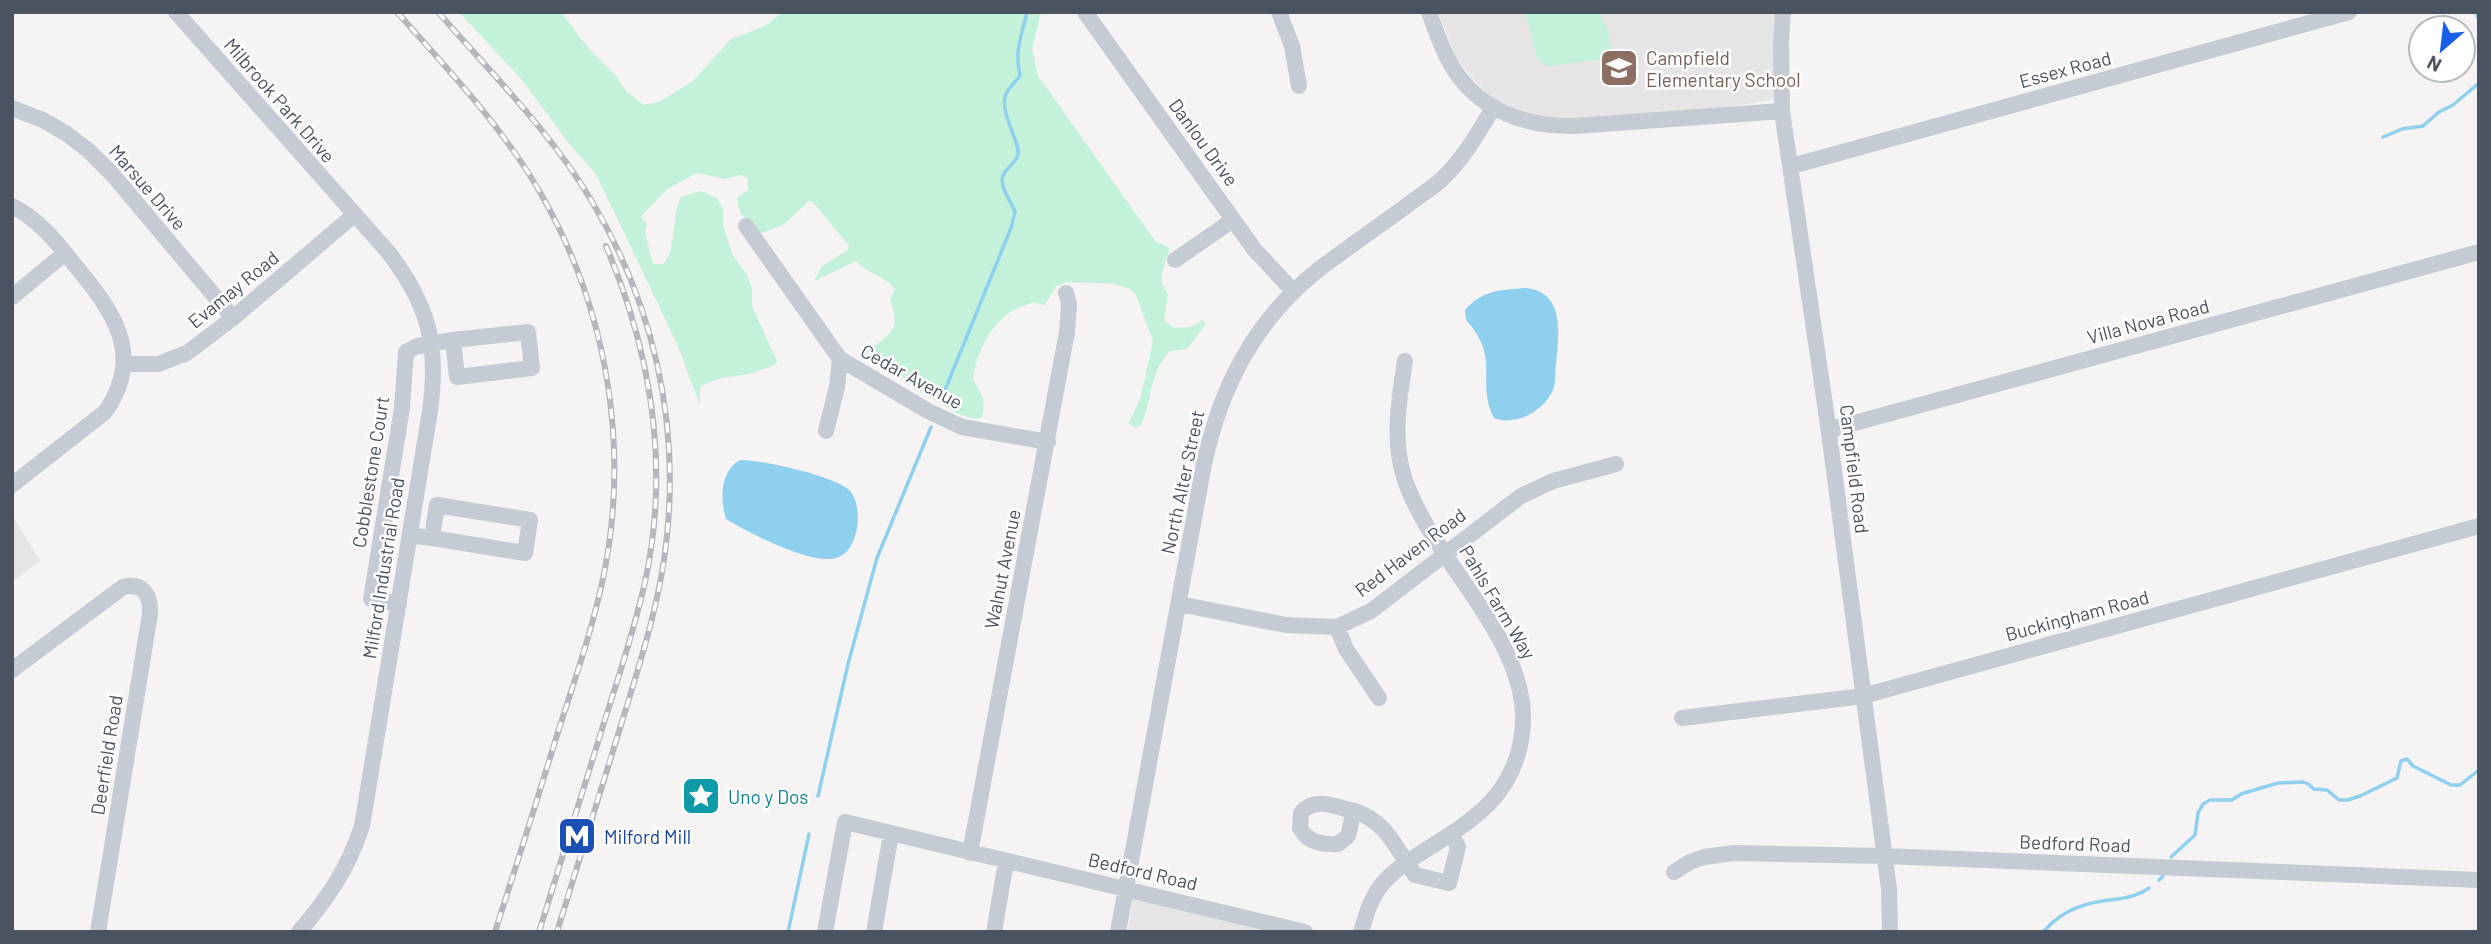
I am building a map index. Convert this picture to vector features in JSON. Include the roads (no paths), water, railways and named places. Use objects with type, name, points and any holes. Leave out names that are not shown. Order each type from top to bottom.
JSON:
[{"type":"street","name":"Milbrook Park Drive","points":[[176,12],[354,215]]},
{"type":"street","name":"Danlou Drive","points":[[1085,12],[1254,249],[1294,292]]},
{"type":"street","points":[[1279,12],[1292,46],[1299,86]]},
{"type":"street","points":[[1429,12],[1452,67],[1474,93],[1493,108],[1523,121],[1554,127],[1782,111]]},
{"type":"street","name":"Campfield Road","points":[[1783,12],[1782,111],[1829,430],[1884,856],[1890,932]]},
{"type":"street","name":"Essex Road","points":[[1792,166],[2349,12]]},
{"type":"street","name":"Marsue Drive","points":[[12,108],[43,120],[89,151],[113,174],[233,318]]},
{"type":"street","name":"North Alter Street","points":[[1118,932],[1204,464],[1218,408],[1241,359],[1257,334],[1294,292],[1317,271],[1443,178],[1475,139],[1493,108]]},
{"type":"street","points":[[12,205],[39,223],[103,300],[113,316],[123,345],[124,364],[114,398],[105,412],[12,485]]},
{"type":"street","name":"Evamay Road","points":[[124,364],[158,364],[187,353],[233,318],[354,215]]},
{"type":"street","name":"Milford Industrial Road","points":[[299,932],[336,886],[349,863],[362,826],[433,390],[433,342],[414,289],[388,253],[354,215]]},
{"type":"street","points":[[1175,260],[1233,220]]},
{"type":"street","points":[[746,226],[840,359],[837,387],[826,430]]},
{"type":"street","name":"Villa Nova Road","points":[[1829,430],[2479,252]]},
{"type":"street","points":[[12,297],[65,253]]},
{"type":"street","name":"Walnut Avenue","points":[[970,853],[1068,332],[1069,304],[1066,292]]},
{"type":"street","points":[[433,342],[528,332],[532,368],[457,377],[453,340]]},
{"type":"street","name":"Cobblestone Court","points":[[398,604],[371,600],[402,408],[406,352],[433,342]]},
{"type":"street","name":"Cedar Avenue","points":[[840,359],[928,411],[962,427],[1048,442]]},
{"type":"street","name":"Pahls Farm Way","points":[[1361,932],[1373,898],[1383,883],[1406,863],[1480,813],[1505,785],[1519,751],[1524,714],[1517,675],[1510,656],[1420,514],[1403,474],[1397,416],[1405,361]]},
{"type":"street","name":"Red Haven Road","points":[[1179,604],[1286,625],[1337,626],[1371,611],[1444,553],[1536,488],[1616,464]]},
{"type":"street","points":[[410,535],[525,553],[530,520],[437,505],[432,538]]},
{"type":"street","name":"Buckingham Road","points":[[1682,718],[1863,696],[2479,526]]},
{"type":"street","name":"Deerfield Road","points":[[12,670],[123,587],[131,584],[142,587],[148,596],[150,614],[99,932]]},
{"type":"street","points":[[1337,626],[1346,649],[1379,698]]},
{"type":"street","points":[[1354,811],[1377,821],[1415,875],[1449,883],[1458,847],[1451,834]]},
{"type":"street","name":"Bedford Road","points":[[825,932],[845,822],[1305,932]]},
{"type":"street","points":[[874,932],[891,834]]},
{"type":"street","name":"Bedford Road","points":[[1674,872],[1690,862],[1718,854],[1884,856],[2479,880]]},
{"type":"street","points":[[994,932],[1006,862]]},
{"type":"water","points":[[1526,288],[1539,291],[1548,297],[1557,316],[1555,384],[1548,398],[1536,411],[1520,418],[1502,420],[1494,418],[1489,405],[1483,347],[1466,320],[1465,310],[1485,295]]},
{"type":"water","points":[[740,460],[796,469],[848,489],[854,497],[858,518],[857,530],[848,550],[831,559],[806,556],[762,538],[726,519],[723,486],[729,471]]},
{"type":"waterway","points":[[941,400],[1011,228],[1015,212],[1002,182],[1005,172],[1018,155],[1006,113],[1005,97],[1020,75],[1018,51],[1027,12]]},
{"type":"waterway","points":[[2476,12],[2479,21]]},
{"type":"waterway","points":[[2383,137],[2402,129],[2423,126],[2479,83]]},
{"type":"waterway","points":[[818,796],[848,664],[877,558],[931,427]]},
{"type":"waterway","points":[[2171,857],[2195,835],[2198,813],[2203,804],[2210,800],[2232,800],[2241,794],[2278,783],[2303,782],[2314,789],[2327,790],[2339,800],[2348,800],[2397,778],[2401,761],[2407,759],[2413,766],[2451,785],[2460,785],[2479,770]]},
{"type":"waterway","points":[[788,932],[809,834]]},
{"type":"waterway","points":[[2159,880],[2163,876]]},
{"type":"waterway","points":[[2043,932],[2059,917],[2077,908],[2130,896],[2149,888]]},
{"type":"railway","points":[[397,12],[492,122],[541,194],[564,239],[583,286],[608,383],[614,483],[602,583],[581,659],[495,932]]},
{"type":"railway","points":[[438,12],[541,129],[594,205],[615,243],[632,283],[646,323],[665,406],[670,492],[660,583],[642,655],[557,932]]},
{"type":"railway","points":[[539,932],[631,638],[652,539],[656,496],[652,411],[635,327],[606,246]]},
{"type":"place","name":"Campfield Elementary School","points":[[1619,68]]},
{"type":"place","name":"Uno y Dos","points":[[701,796]]},
{"type":"place","name":"Milford Mill","points":[[577,836]]}]
